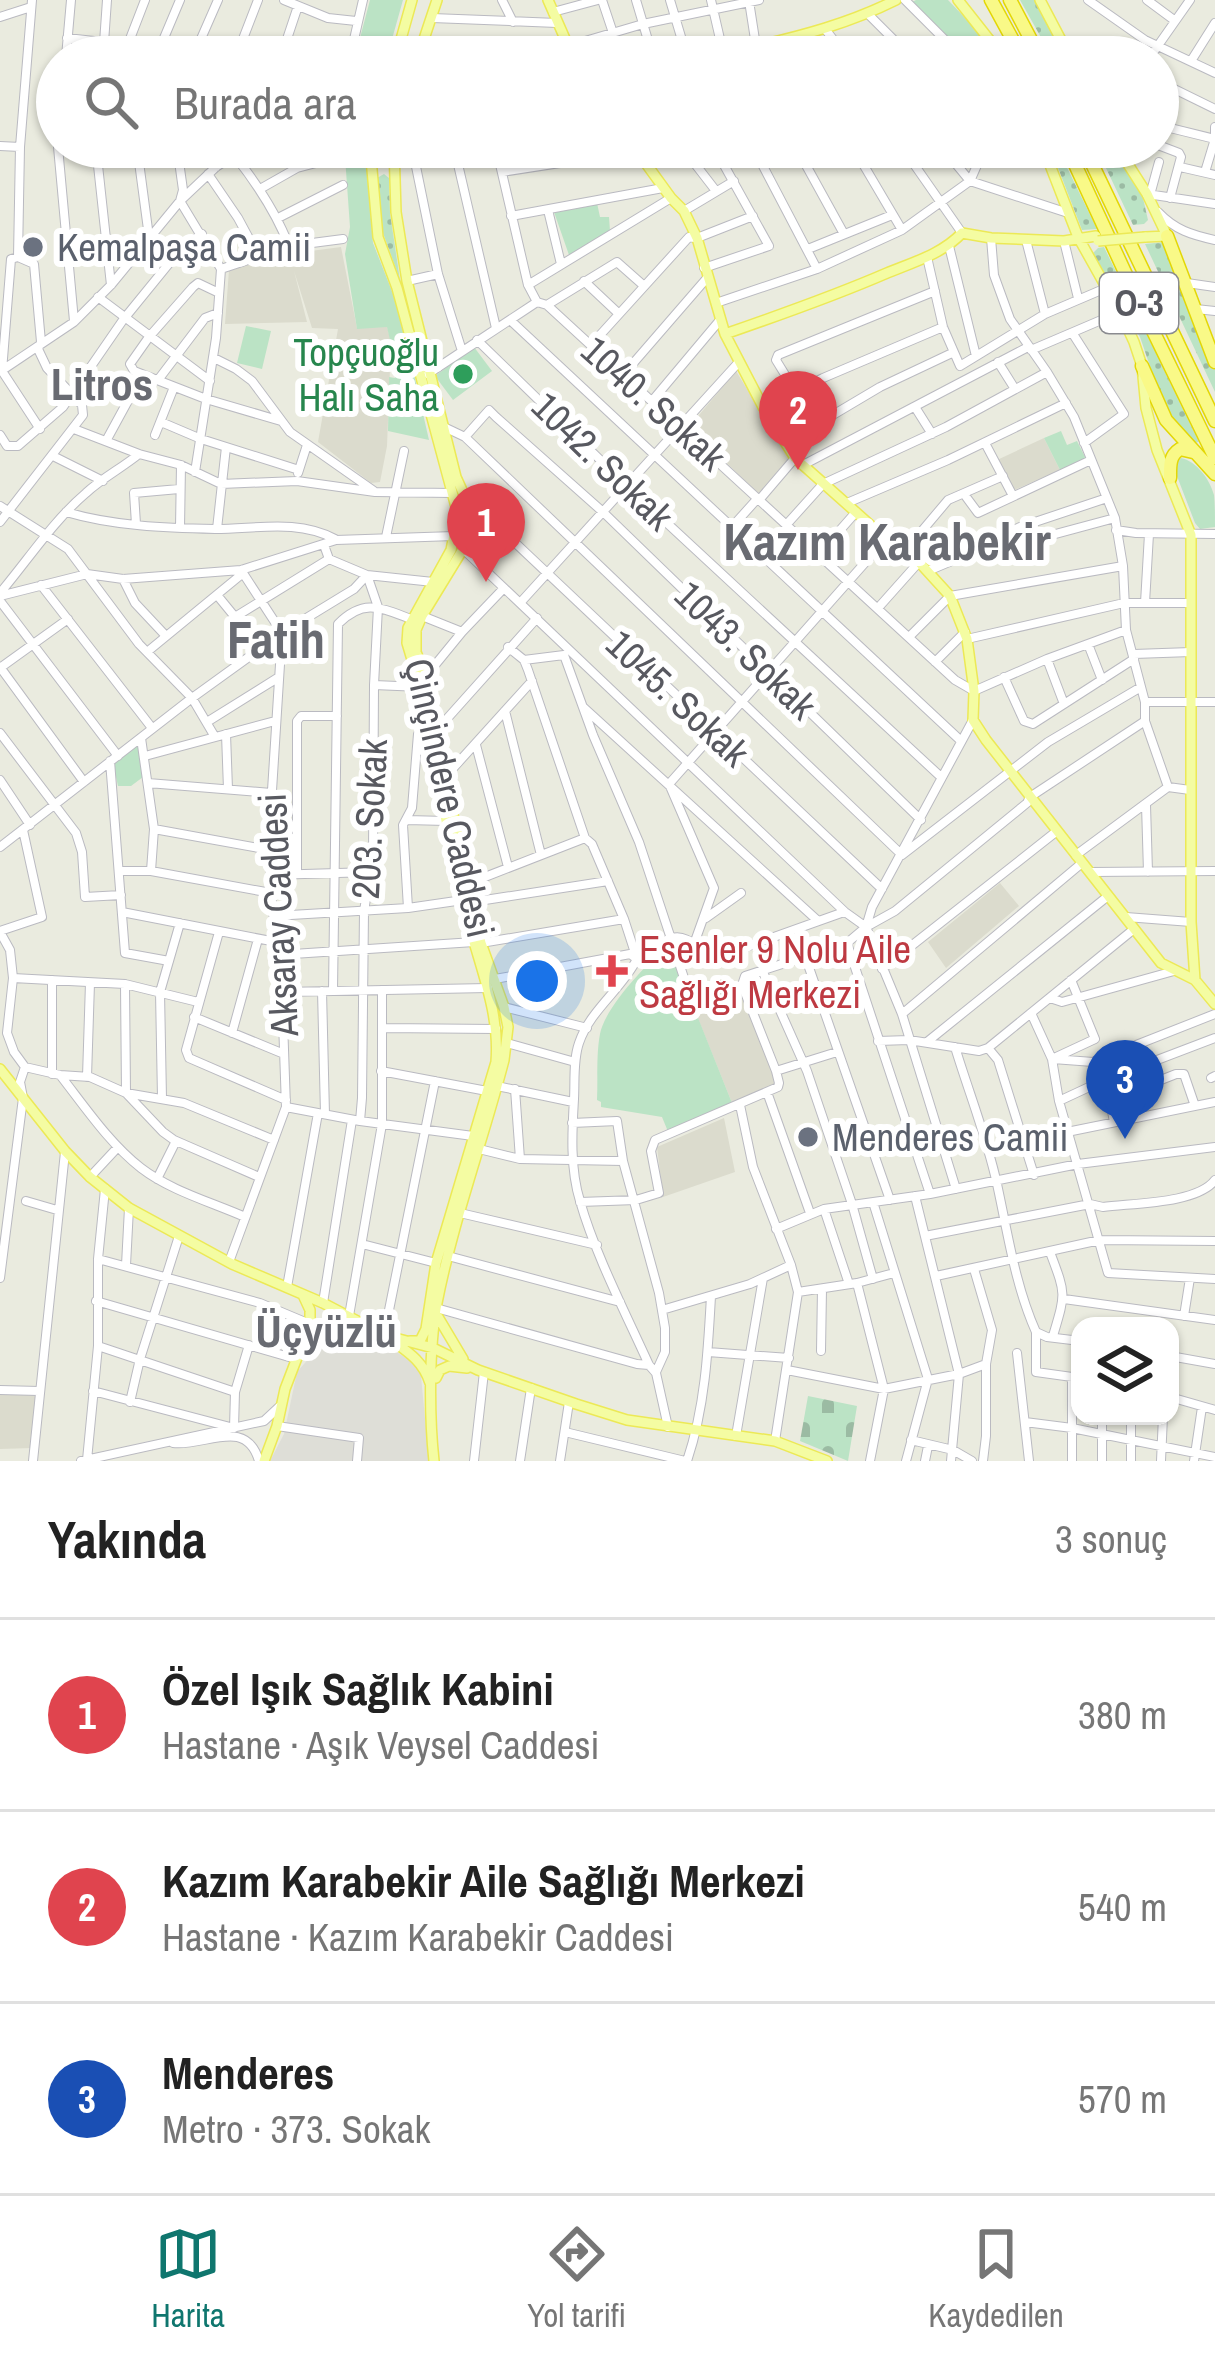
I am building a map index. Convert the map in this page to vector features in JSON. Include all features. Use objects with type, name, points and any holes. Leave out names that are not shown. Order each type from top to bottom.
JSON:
[{"type":"highway","points":[[991,0],[1011,36]]},
{"type":"highway","points":[[1010,0],[1029,36]]},
{"type":"highway","name":"O-3","points":[[1077,168],[1215,458]]},
{"type":"highway","name":"O-3","points":[[1094,168],[1215,421]]},
{"type":"highway","points":[[1167,236],[1215,362]]},
{"type":"highway","points":[[1142,366],[1166,420],[1215,474]]},
{"type":"highway","points":[[1170,478],[1170,462],[1177,451],[1199,455]]},
{"type":"main road","points":[[425,36],[434,0]]},
{"type":"main road","points":[[548,0],[563,36]]},
{"type":"main road","points":[[797,36],[896,0]]},
{"type":"main road","points":[[958,0],[987,36]]},
{"type":"main road","points":[[1040,0],[1059,36]]},
{"type":"main road","points":[[402,36],[412,2]]},
{"type":"main road","name":"Çinçindere Caddesi","points":[[372,168],[378,237],[397,288],[456,507],[451,550],[407,644],[424,682],[447,821],[477,943],[504,1007],[507,1042],[436,1262],[426,1329],[420,1341],[410,1340]]},
{"type":"main road","points":[[394,168],[407,281],[456,477],[471,510]]},
{"type":"main road","points":[[649,168],[683,211],[697,238],[725,334],[763,407],[799,462],[924,567],[950,596],[966,635],[973,720],[1161,963],[1196,980],[1215,1004]]},
{"type":"main road","points":[[1051,168],[1086,255],[1120,312],[1142,366],[1151,427],[1191,535],[1191,922],[1196,980]]},
{"type":"main road","points":[[725,334],[820,302],[926,257],[949,246],[962,233],[1064,241],[1167,236],[1131,168]]},
{"type":"main road","points":[[372,181],[377,171],[385,169],[395,182]]},
{"type":"main road","points":[[1143,234],[1154,217],[1148,195]]},
{"type":"main road","points":[[1064,241],[1068,213]]},
{"type":"main road","points":[[1086,255],[1097,239]]},
{"type":"main road","name":"Çinçindere Caddesi","points":[[416,617],[463,549],[470,534],[471,510]]},
{"type":"main road","name":"Çinçindere Caddesi","points":[[433,730],[468,901]]},
{"type":"main road","name":"Çinçindere Caddesi","points":[[492,984],[496,1029],[492,1088]]},
{"type":"main road","points":[[0,1069],[65,1151],[129,1208],[229,1262],[384,1335],[425,1369],[432,1394]]},
{"type":"main road","name":"Çinçindere Caddesi","points":[[434,1461],[430,1430],[436,1308],[474,1144]]},
{"type":"main road","points":[[262,1461],[310,1324],[303,1295]]},
{"type":"main road","points":[[436,1308],[456,1352],[478,1370]]},
{"type":"main road","points":[[296,1359],[332,1328],[369,1328]]},
{"type":"main road","points":[[384,1335],[433,1348],[478,1370],[627,1420],[776,1441],[822,1460]]},
{"type":"main road","points":[[432,1394],[440,1370],[449,1366],[478,1370]]},
{"type":"street","points":[[67,36],[71,0]]},
{"type":"street","points":[[104,36],[107,0]]},
{"type":"street","points":[[131,36],[145,0]]},
{"type":"street","points":[[165,36],[180,0]]},
{"type":"street","points":[[202,36],[218,0]]},
{"type":"street","points":[[244,36],[258,0]]},
{"type":"street","points":[[284,0],[328,18],[356,21]]},
{"type":"street","points":[[354,36],[363,0]]},
{"type":"street","points":[[502,0],[513,22]]},
{"type":"street","points":[[433,16],[513,22],[555,17],[600,0],[613,36]]},
{"type":"street","points":[[636,0],[646,36]]},
{"type":"street","points":[[670,0],[687,36]]},
{"type":"street","points":[[748,0],[750,36]]},
{"type":"street","points":[[602,36],[712,4],[759,0]]},
{"type":"street","points":[[905,0],[941,36]]},
{"type":"street","points":[[1088,0],[1141,36]]},
{"type":"street","points":[[1147,0],[1174,20]]},
{"type":"street","points":[[1163,36],[1190,0]]},
{"type":"street","points":[[0,16],[31,4],[20,146],[18,257]]},
{"type":"street","points":[[712,4],[719,36]]},
{"type":"street","points":[[288,36],[298,5]]},
{"type":"street","points":[[868,14],[890,36]]},
{"type":"street","points":[[1192,61],[1215,22]]},
{"type":"street","points":[[825,29],[830,36]]},
{"type":"street","points":[[1179,55],[1215,73]]},
{"type":"street","points":[[1179,91],[1215,109]]},
{"type":"street","points":[[1180,167],[1210,174],[1215,127]]},
{"type":"street","points":[[1179,130],[1215,139]]},
{"type":"street","points":[[0,146],[20,146]]},
{"type":"street","points":[[1170,198],[1180,167],[1179,153]]},
{"type":"street","points":[[60,168],[74,322]]},
{"type":"street","points":[[98,168],[111,285]]},
{"type":"street","points":[[140,168],[149,239]]},
{"type":"street","points":[[179,168],[180,201],[221,269],[214,358],[195,472]]},
{"type":"street","points":[[212,168],[259,256]]},
{"type":"street","points":[[1,371],[74,322],[180,201],[217,168]]},
{"type":"street","points":[[244,168],[278,218],[289,246]]},
{"type":"street","points":[[260,189],[295,168]]},
{"type":"street","points":[[416,168],[438,274],[462,351]]},
{"type":"street","points":[[459,168],[496,328]]},
{"type":"street","name":"1040. Sokak","points":[[501,168],[528,285],[542,304],[955,680],[974,691]]},
{"type":"street","points":[[502,172],[525,168]]},
{"type":"street","points":[[698,168],[716,191]]},
{"type":"street","points":[[623,375],[705,273],[770,246],[726,168]]},
{"type":"street","points":[[764,168],[818,269]]},
{"type":"street","points":[[808,168],[844,234]]},
{"type":"street","points":[[866,168],[902,230]]},
{"type":"street","points":[[917,168],[962,233]]},
{"type":"street","points":[[959,168],[970,181],[1068,213]]},
{"type":"street","points":[[716,303],[818,269],[902,230],[970,181],[974,168]]},
{"type":"street","points":[[1157,168],[1148,195],[1215,204]]},
{"type":"street","points":[[683,211],[734,181]]},
{"type":"street","points":[[278,218],[343,185]]},
{"type":"street","points":[[512,217],[663,188]]},
{"type":"street","points":[[528,285],[671,198]]},
{"type":"street","points":[[1154,207],[1173,226],[1215,240]]},
{"type":"street","points":[[548,210],[561,264]]},
{"type":"street","points":[[808,249],[892,215]]},
{"type":"street","points":[[590,345],[688,237],[697,238],[753,216]]},
{"type":"street","points":[[0,435],[4,450],[18,446],[63,407],[125,318],[180,250],[202,234]]},
{"type":"street","points":[[991,238],[994,275],[1017,332],[1066,403],[1115,518],[1126,630],[1145,702],[1145,721],[1168,787]]},
{"type":"street","points":[[221,269],[289,246],[343,239]]},
{"type":"street","points":[[1026,240],[1045,314]]},
{"type":"street","points":[[1064,241],[1078,298]]},
{"type":"street","points":[[949,246],[976,356]]},
{"type":"street","points":[[0,522],[4,509],[83,415],[82,405],[47,368],[38,349],[34,264],[18,257],[11,259],[1,371],[40,429]]},
{"type":"street","points":[[926,257],[943,327],[960,366],[1045,314],[1106,287]]},
{"type":"street","points":[[428,374],[496,328],[617,262],[643,285]]},
{"type":"street","points":[[407,281],[438,274]]},
{"type":"street","points":[[584,281],[618,314]]},
{"type":"street","points":[[220,293],[199,283],[193,286],[130,364],[134,371],[206,399],[281,421]]},
{"type":"street","points":[[1184,283],[1215,287]]},
{"type":"street","points":[[935,291],[778,355],[776,360],[817,425],[952,352]]},
{"type":"street","points":[[98,297],[210,381]]},
{"type":"street","points":[[1195,309],[1215,311]]},
{"type":"street","points":[[731,528],[799,462],[998,362],[1120,312]]},
{"type":"street","points":[[158,380],[205,318],[218,313]]},
{"type":"street","points":[[510,320],[960,740]]},
{"type":"street","points":[[652,401],[720,320]]},
{"type":"street","points":[[763,407],[943,327]]},
{"type":"street","points":[[1073,334],[1124,414],[1084,443]]},
{"type":"street","name":"1042. Sokak","points":[[477,340],[941,777]]},
{"type":"street","points":[[214,358],[252,381],[290,432],[375,492]]},
{"type":"street","points":[[998,362],[1015,389]]},
{"type":"street","points":[[520,603],[739,363]]},
{"type":"street","points":[[787,524],[823,484],[932,434],[1047,372]]},
{"type":"street","points":[[106,441],[142,374]]},
{"type":"street","points":[[155,435],[175,387]]},
{"type":"street","points":[[847,503],[1066,403]]},
{"type":"street","points":[[915,407],[932,434]]},
{"type":"street","name":"1043. Sokak","points":[[465,437],[489,410],[603,512],[921,820]]},
{"type":"street","points":[[161,422],[298,476],[375,492],[452,493]]},
{"type":"street","points":[[444,427],[465,437],[902,854]]},
{"type":"street","points":[[74,429],[182,465],[221,484],[298,476]]},
{"type":"street","points":[[985,443],[1013,496]]},
{"type":"street","points":[[298,476],[307,445]]},
{"type":"street","points":[[217,529],[226,447]]},
{"type":"street","points":[[386,538],[404,451]]},
{"type":"street","points":[[0,597],[66,512],[139,454]]},
{"type":"street","points":[[53,456],[104,481]]},
{"type":"street","points":[[964,494],[978,513],[1091,460]]},
{"type":"street","points":[[180,528],[182,465]]},
{"type":"street","points":[[905,551],[948,500],[1003,476]]},
{"type":"street","points":[[136,524],[134,493],[179,488]]},
{"type":"street","points":[[988,550],[994,539],[1020,527],[1107,498]]},
{"type":"street","points":[[4,509],[68,549],[147,652],[192,698],[221,736],[228,789]]},
{"type":"street","name":"1045. Sokak","points":[[471,510],[492,521],[882,889]]},
{"type":"street","points":[[66,512],[180,528],[312,528],[336,540]]},
{"type":"street","points":[[819,554],[856,512]]},
{"type":"street","points":[[878,608],[924,567],[1115,518]]},
{"type":"street","points":[[1115,530],[1215,534]]},
{"type":"street","points":[[1145,603],[1148,534]]},
{"type":"street","points":[[0,597],[87,574],[122,579],[242,572],[336,540],[454,536]]},
{"type":"street","points":[[669,784],[886,539]]},
{"type":"street","points":[[324,545],[329,559],[367,575],[434,582]]},
{"type":"street","points":[[463,549],[568,654],[866,927],[902,1014],[956,1190]]},
{"type":"street","points":[[217,596],[235,617],[329,559]]},
{"type":"street","points":[[909,637],[950,596],[1123,566]]},
{"type":"street","points":[[147,652],[242,572]]},
{"type":"street","points":[[242,572],[282,634]]},
{"type":"street","points":[[0,847],[192,698],[354,589],[367,575]]},
{"type":"street","name":"203. Sokak","points":[[323,1303],[356,1120],[364,990],[378,607],[367,575]]},
{"type":"street","points":[[122,579],[135,603],[165,635]]},
{"type":"street","points":[[41,585],[152,728]]},
{"type":"street","points":[[374,686],[424,682],[462,632],[504,589]]},
{"type":"street","points":[[0,597],[114,759],[125,953],[170,961]]},
{"type":"street","points":[[935,662],[966,635],[1124,602],[1190,603]]},
{"type":"street","points":[[287,1287],[321,1113],[327,991],[334,952],[338,624],[358,609],[378,607],[462,632]]},
{"type":"street","points":[[408,908],[404,840],[412,808],[418,734],[433,730],[536,618]]},
{"type":"street","points":[[68,619],[0,668],[84,782]]},
{"type":"street","points":[[974,691],[1126,630]]},
{"type":"street","name":"Aksaray Caddesi","points":[[229,1262],[286,1103],[282,992],[270,875],[282,634]]},
{"type":"street","points":[[1088,644],[1102,680]]},
{"type":"street","points":[[508,647],[524,660],[585,838],[592,844],[638,959]]},
{"type":"street","points":[[1004,677],[1024,722],[1033,724],[1134,657],[1191,652]]},
{"type":"street","points":[[524,660],[568,654]]},
{"type":"street","points":[[568,654],[582,706],[632,824],[689,993]]},
{"type":"street","points":[[1047,659],[1064,704]]},
{"type":"street","points":[[207,722],[279,677]]},
{"type":"street","points":[[445,777],[532,681]]},
{"type":"street","points":[[902,854],[1065,731],[1141,687]]},
{"type":"street","points":[[1145,702],[1215,702]]},
{"type":"street","points":[[582,706],[817,920]]},
{"type":"street","points":[[505,711],[541,855]]},
{"type":"street","points":[[296,873],[297,721],[301,716],[337,716]]},
{"type":"street","points":[[866,927],[973,720]]},
{"type":"street","points":[[145,756],[275,721]]},
{"type":"street","points":[[580,1202],[659,1193],[651,1151],[656,1140],[778,1087],[742,985],[745,976],[847,944],[911,897],[1030,796],[1145,721]]},
{"type":"street","points":[[0,733],[76,832],[85,897],[121,895]]},
{"type":"street","points":[[141,738],[154,829],[151,871]]},
{"type":"street","points":[[475,743],[508,867]]},
{"type":"street","points":[[148,783],[271,793]]},
{"type":"street","points":[[669,784],[714,888],[694,944]]},
{"type":"street","points":[[2,787],[27,827],[41,919],[0,932],[10,950],[13,978],[7,1033],[25,1067],[87,1077],[126,1093],[184,1103],[274,1140]]},
{"type":"street","points":[[902,1014],[1082,864],[1146,803],[1168,787],[1190,790]]},
{"type":"street","points":[[1146,803],[1148,872]]},
{"type":"street","points":[[406,820],[447,821]]},
{"type":"street","points":[[154,829],[270,850]]},
{"type":"street","points":[[882,969],[1057,831]]},
{"type":"street","points":[[467,884],[585,838]]},
{"type":"street","points":[[1082,864],[1148,872],[1215,871]]},
{"type":"street","points":[[120,871],[151,871],[271,893]]},
{"type":"street","points":[[270,875],[371,872]]},
{"type":"street","points":[[273,916],[408,908],[608,881]]},
{"type":"street","points":[[705,918],[741,893]]},
{"type":"street","points":[[926,1043],[1108,896]]},
{"type":"street","points":[[122,912],[276,942]]},
{"type":"street","points":[[668,1427],[653,1369],[580,1202],[572,1123],[579,1041],[638,959],[671,938],[685,939],[704,956],[715,958],[845,912]]},
{"type":"street","points":[[1124,916],[1191,922]]},
{"type":"street","points":[[278,955],[477,943],[624,919]]},
{"type":"street","points":[[162,1099],[160,992],[180,923]]},
{"type":"street","points":[[878,1041],[988,1048],[1134,929]]},
{"type":"street","points":[[219,932],[186,1050],[189,1058],[286,1103],[321,1113],[425,1130],[520,1159],[623,1161]]},
{"type":"street","points":[[232,1033],[258,939]]},
{"type":"street","points":[[847,944],[930,1194]]},
{"type":"street","points":[[282,992],[492,984],[630,954],[638,959]]},
{"type":"street","points":[[805,956],[890,1200]]},
{"type":"street","points":[[0,977],[10,965]]},
{"type":"street","points":[[762,970],[803,1063],[873,1279]]},
{"type":"street","points":[[1050,998],[1062,1002],[1174,971]]},
{"type":"street","points":[[13,978],[125,984],[198,1002]]},
{"type":"street","points":[[52,980],[56,1074],[118,1147],[158,1179],[245,1216]]},
{"type":"street","points":[[1052,1059],[1095,1040],[1072,980]]},
{"type":"street","points":[[87,1077],[90,983]]},
{"type":"street","points":[[125,984],[126,1093],[176,1141],[259,1178]]},
{"type":"street","points":[[349,1316],[382,1124],[382,990]]},
{"type":"street","points":[[504,1007],[587,1028]]},
{"type":"street","points":[[1031,1013],[1052,1059],[1067,1132],[1108,1273],[1215,1279]]},
{"type":"street","points":[[1052,1059],[1093,1062],[1215,1014]]},
{"type":"street","points":[[194,1017],[284,1054]]},
{"type":"street","points":[[382,1028],[496,1029]]},
{"type":"street","points":[[1059,1100],[1215,1038]]},
{"type":"street","points":[[507,1042],[575,1062]]},
{"type":"street","points":[[955,1047],[997,1181],[1012,1259],[1036,1332],[1036,1372],[1072,1376],[1072,1461]]},
{"type":"street","points":[[988,1048],[1001,1068],[1034,1175]]},
{"type":"street","points":[[776,1072],[837,1052]]},
{"type":"street","points":[[1093,1062],[1114,1122]]},
{"type":"street","points":[[0,1278],[25,1067]]},
{"type":"street","points":[[380,1071],[573,1102]]},
{"type":"street","points":[[1110,1100],[1184,1074],[1195,1106]]},
{"type":"street","points":[[384,1335],[435,1081]]},
{"type":"street","points":[[515,1090],[520,1159]]},
{"type":"street","points":[[767,1092],[810,1213]]},
{"type":"street","points":[[1067,1132],[1215,1102]]},
{"type":"street","points":[[740,1105],[754,1167],[798,1292],[776,1441]]},
{"type":"street","points":[[572,1123],[617,1121],[662,1310],[665,1352],[653,1369]]},
{"type":"street","points":[[158,1179],[176,1141]]},
{"type":"street","points":[[90,1177],[118,1147]]},
{"type":"street","points":[[776,1229],[824,1209],[956,1190],[1078,1164],[1215,1147]]},
{"type":"street","points":[[33,1461],[65,1151]]},
{"type":"street","points":[[925,1236],[1090,1204],[1103,1207],[1196,1195],[1215,1180]]},
{"type":"street","points":[[105,1189],[96,1300],[98,1346],[84,1460],[264,1421],[279,1407]]},
{"type":"street","points":[[915,1196],[959,1374],[951,1461]]},
{"type":"street","points":[[26,1201],[57,1210]]},
{"type":"street","points":[[873,1202],[928,1379],[905,1461]]},
{"type":"street","points":[[126,1265],[129,1208]]},
{"type":"street","points":[[824,1209],[853,1283],[884,1389],[870,1461]]},
{"type":"street","points":[[460,1213],[597,1245]]},
{"type":"street","points":[[130,1402],[179,1236]]},
{"type":"street","points":[[936,1276],[1100,1240],[1215,1241]]},
{"type":"street","points":[[362,1244],[436,1262]]},
{"type":"street","points":[[1050,1252],[1064,1289],[1052,1336]]},
{"type":"street","points":[[448,1256],[621,1303]]},
{"type":"street","points":[[98,1259],[260,1303],[310,1324]]},
{"type":"street","points":[[662,1310],[791,1265]]},
{"type":"street","points":[[974,1269],[992,1330],[986,1364],[983,1461]]},
{"type":"street","points":[[798,1292],[894,1273]]},
{"type":"street","points":[[736,1436],[763,1278]]},
{"type":"street","points":[[1184,1316],[1190,1278]]},
{"type":"street","points":[[821,1351],[822,1289]]},
{"type":"street","points":[[565,1432],[686,1461],[697,1431],[711,1296]]},
{"type":"street","points":[[1064,1299],[1215,1320]]},
{"type":"street","points":[[96,1300],[296,1359]]},
{"type":"street","points":[[436,1308],[653,1369]]},
{"type":"street","points":[[1036,1332],[1071,1339]]},
{"type":"street","points":[[234,1428],[235,1391],[249,1345]]},
{"type":"street","points":[[98,1346],[235,1391]]},
{"type":"street","points":[[708,1352],[789,1358]]},
{"type":"street","points":[[1017,1353],[1029,1461]]},
{"type":"street","points":[[1179,1358],[1215,1364]]},
{"type":"street","points":[[787,1370],[884,1389],[986,1364]]},
{"type":"street","points":[[474,1461],[478,1370]]},
{"type":"street","points":[[520,1461],[531,1388]]},
{"type":"street","points":[[0,1390],[39,1390]]},
{"type":"street","points":[[93,1391],[234,1428]]},
{"type":"street","points":[[1179,1400],[1215,1410]]},
{"type":"street","points":[[560,1461],[569,1402]]},
{"type":"street","points":[[1194,1457],[1202,1407]]},
{"type":"street","points":[[1024,1422],[1072,1428],[1194,1457],[1215,1457]]},
{"type":"street","points":[[1102,1425],[1102,1461]]},
{"type":"street","points":[[1131,1425],[1132,1461]]},
{"type":"street","points":[[1161,1461],[1162,1425]]},
{"type":"street","points":[[277,1426],[359,1438],[357,1461]]},
{"type":"street","points":[[172,1443],[243,1438],[262,1461]]},
{"type":"street","points":[[911,1440],[953,1450],[972,1461]]},
{"type":"street","points":[[925,1461],[928,1446]]},
{"type":"shaded area","points":[[341,247],[357,328],[387,326],[391,342],[387,446],[380,482],[371,483],[318,442],[338,329],[312,328],[294,271],[307,322],[225,324],[229,270],[288,254]]},
{"type":"shaded area","points":[[736,371],[789,458],[759,494],[689,427]]},
{"type":"shaded area","points":[[1044,438],[1060,470],[1014,490],[997,460]]},
{"type":"shaded area","points":[[1000,883],[1019,906],[946,968],[928,942]]},
{"type":"shaded area","points":[[738,988],[779,1083],[732,1103],[691,1001]]},
{"type":"shaded area","points":[[724,1118],[735,1172],[663,1197],[657,1147]]},
{"type":"shaded area","points":[[348,1332],[379,1341],[414,1363],[421,1376],[429,1461],[270,1461],[284,1434],[297,1372],[326,1339]]},
{"type":"shaded area","points":[[0,1391],[37,1392],[32,1448],[0,1449]]},
{"type":"green space","points":[[370,0],[403,0],[393,36],[361,36]]},
{"type":"green space","points":[[948,0],[982,36],[946,36],[912,2]]},
{"type":"green space","points":[[1020,0],[1039,0],[1055,36],[1040,36]]},
{"type":"green space","points":[[346,168],[367,168],[373,243],[399,309],[429,440],[388,431],[389,377],[395,378],[397,371],[387,327],[357,329],[345,254],[350,227]]},
{"type":"green space","points":[[1058,168],[1067,168],[1097,229],[1082,230]]},
{"type":"green space","points":[[1106,168],[1127,168],[1143,198],[1148,220],[1133,225]]},
{"type":"green space","points":[[384,174],[389,178],[400,280],[383,233],[377,178]]},
{"type":"green space","points":[[597,203],[600,217],[609,217],[610,231],[569,255],[554,212]]},
{"type":"green space","points":[[1165,242],[1215,370],[1215,392],[1145,244]]},
{"type":"green space","points":[[1104,247],[1199,442],[1193,443],[1167,416],[1140,337],[1094,259],[1093,253]]},
{"type":"green space","points":[[246,326],[271,331],[262,369],[237,363]]},
{"type":"green space","name":"Topçuoğlu Halı Saha","points":[[474,347],[492,371],[453,400],[435,376]]},
{"type":"green space","points":[[1061,431],[1067,445],[1077,441],[1086,459],[1060,470],[1044,438]]},
{"type":"green space","points":[[1181,458],[1197,467],[1209,483],[1215,527],[1200,529],[1195,523],[1175,471]]},
{"type":"green space","points":[[138,745],[143,777],[131,786],[118,786],[113,763]]},
{"type":"green space","points":[[669,945],[732,1103],[669,1134],[662,1117],[601,1107],[597,1100],[604,1023],[628,986]]},
{"type":"green space","points":[[808,1396],[857,1406],[848,1461],[800,1441]]},
{"type":"place","name":"Kemalpaşa Camii","points":[[33,247]]},
{"type":"place","name":"Topçuoğlu Halı Saha","points":[[463,374]]},
{"type":"place","name":"Kazım Karabekir Aile Sağlığı Merkezi","points":[[798,470]]},
{"type":"place","name":"Özel Işık Sağlık Kabini","points":[[486,582]]},
{"type":"place","name":"Esenler 9 Nolu Aile Sağlığı Merkezi","points":[[612,971]]},
{"type":"place","name":"Menderes Camii","points":[[808,1137]]},
{"type":"place","name":"Menderes","points":[[1125,1139]]},
{"type":"district","name":"Litros","points":[[102,384]]},
{"type":"district","name":"Kazım Karabekir","points":[[887,542]]},
{"type":"district","name":"Fatih","points":[[276,640]]},
{"type":"district","name":"Üçyüzlü","points":[[326,1331]]}]
